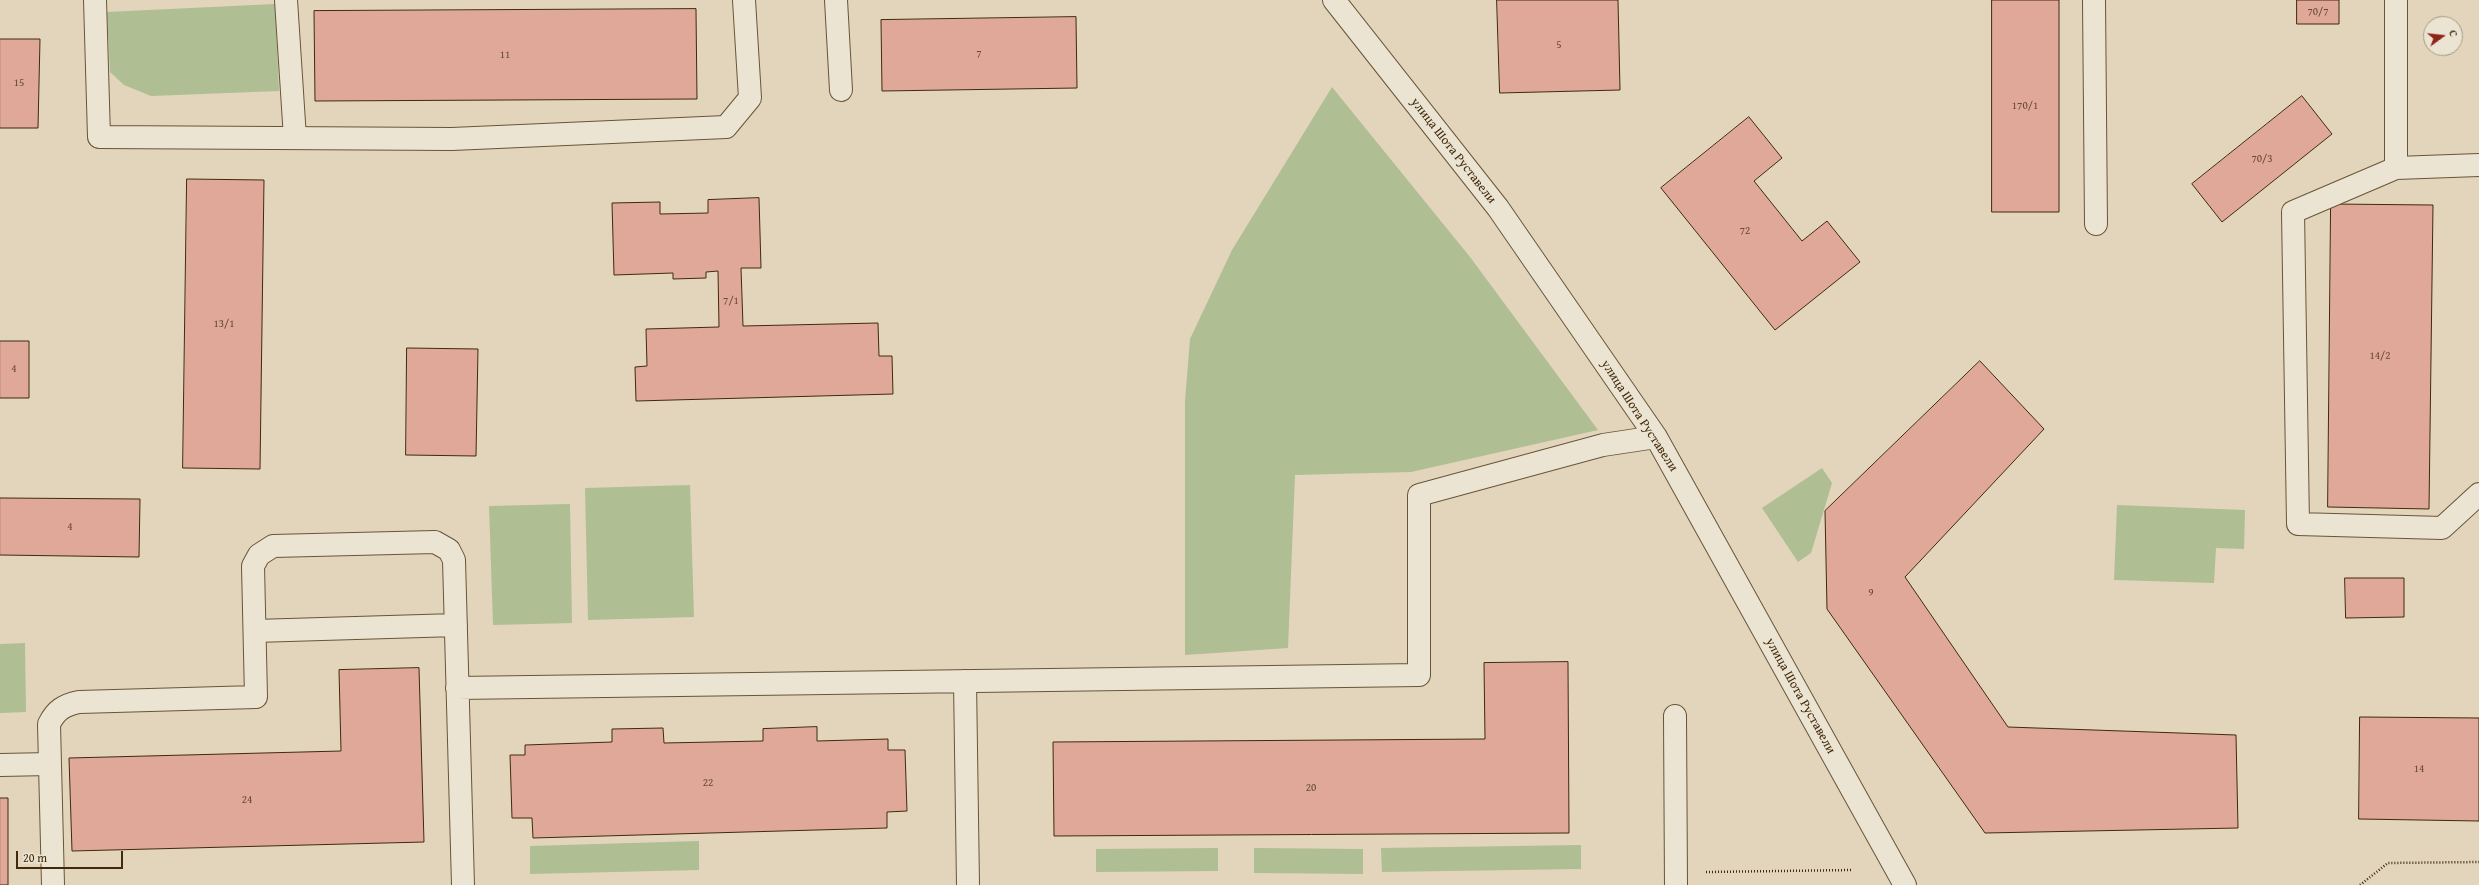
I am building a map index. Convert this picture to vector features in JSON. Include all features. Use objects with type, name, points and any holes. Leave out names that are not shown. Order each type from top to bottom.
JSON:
[{"type":"street","points":[[95,0],[99,137],[452,140],[726,127],[750,98],[744,0]]},
{"type":"street","points":[[286,0],[295,138]]},
{"type":"street","points":[[836,0],[841,90]]},
{"type":"street","name":"улица Шота Руставели","points":[[1334,0],[1498,208],[1656,436],[1905,885]]},
{"type":"street","points":[[2094,0],[2096,224]]},
{"type":"street","points":[[2396,0],[2396,168]]},
{"type":"street","points":[[2479,165],[2396,168],[2293,212],[2298,524],[2442,528],[2479,494]]},
{"type":"street","points":[[457,688],[1419,675],[1419,494],[1604,446],[1656,436]]},
{"type":"street","points":[[54,885],[49,724],[54,714],[68,704],[256,697],[253,566],[259,555],[273,546],[435,542],[443,545],[449,550],[454,560],[463,885]]},
{"type":"street","points":[[255,631],[456,625]]},
{"type":"street","points":[[965,681],[968,885]]},
{"type":"street","points":[[1675,716],[1676,879]]},
{"type":"street","points":[[0,765],[50,764]]},
{"type":"path","points":[[2360,885],[2388,863],[2479,862]]},
{"type":"path","points":[[1676,879],[1853,870]]},
{"type":"green space","points":[[275,4],[279,91],[151,96],[124,85],[110,72],[107,12]]},
{"type":"green space","points":[[1332,87],[1470,257],[1598,430],[1411,472],[1295,475],[1288,648],[1185,655],[1185,401],[1190,339],[1232,250]]},
{"type":"green space","points":[[1822,468],[1832,483],[1811,553],[1798,562],[1762,508]]},
{"type":"green space","points":[[690,485],[694,617],[588,620],[585,488]]},
{"type":"green space","points":[[570,504],[572,623],[493,625],[489,506]]},
{"type":"green space","points":[[2117,505],[2245,510],[2244,549],[2216,548],[2214,583],[2114,580]]},
{"type":"green space","points":[[25,643],[26,712],[0,713],[0,644]]},
{"type":"green space","points":[[699,841],[699,870],[530,874],[530,846]]},
{"type":"green space","points":[[1581,845],[1581,869],[1382,872],[1381,848]]},
{"type":"green space","points":[[1218,848],[1218,871],[1096,872],[1096,849]]},
{"type":"green space","points":[[1254,848],[1363,849],[1363,874],[1254,873]]},
{"type":"building","points":[[1497,0],[1618,0],[1620,90],[1500,93]]},
{"type":"building","points":[[1992,0],[2059,0],[2059,212],[1992,212]]},
{"type":"building","points":[[2297,0],[2339,0],[2339,24],[2297,24]]},
{"type":"building","points":[[696,9],[697,99],[315,101],[314,11]]},
{"type":"building","points":[[1076,17],[1077,88],[882,91],[881,20]]},
{"type":"building","points":[[0,39],[40,39],[38,128],[0,128]]},
{"type":"building","points":[[2302,96],[2332,134],[2222,222],[2192,184]]},
{"type":"building","points":[[1749,117],[1782,158],[1754,181],[1802,241],[1827,221],[1860,262],[1775,330],[1661,188]]},
{"type":"building","points":[[187,179],[264,180],[260,469],[183,468]]},
{"type":"building","points":[[759,198],[761,268],[741,268],[743,326],[878,323],[879,356],[892,356],[893,394],[636,401],[635,367],[647,366],[646,329],[719,327],[718,271],[706,272],[706,278],[673,279],[673,273],[614,275],[612,203],[660,202],[660,214],[708,213],[708,200]]},
{"type":"building","points":[[2331,204],[2433,205],[2429,509],[2328,507]]},
{"type":"building","points":[[0,341],[29,341],[29,398],[0,398]]},
{"type":"building","points":[[407,348],[478,349],[476,456],[406,455]]},
{"type":"building","points":[[1980,361],[2044,429],[1905,577],[2008,727],[2236,735],[2238,828],[1985,833],[1827,609],[1825,511]]},
{"type":"building","points":[[0,498],[140,499],[139,557],[0,555]]},
{"type":"building","points":[[2345,578],[2404,578],[2404,617],[2346,618]]},
{"type":"building","points":[[1568,662],[1569,833],[1054,836],[1053,742],[1485,739],[1484,663]]},
{"type":"building","points":[[419,668],[424,842],[72,851],[69,758],[341,751],[339,670]]},
{"type":"building","points":[[2360,717],[2479,718],[2479,821],[2359,819]]},
{"type":"building","points":[[817,727],[817,741],[888,739],[888,750],[905,750],[907,811],[887,812],[887,828],[533,838],[532,818],[512,818],[510,755],[525,755],[525,745],[612,742],[612,729],[663,728],[664,743],[763,741],[763,729]]},
{"type":"building","points":[[0,798],[8,798],[8,885],[0,885]]}]
